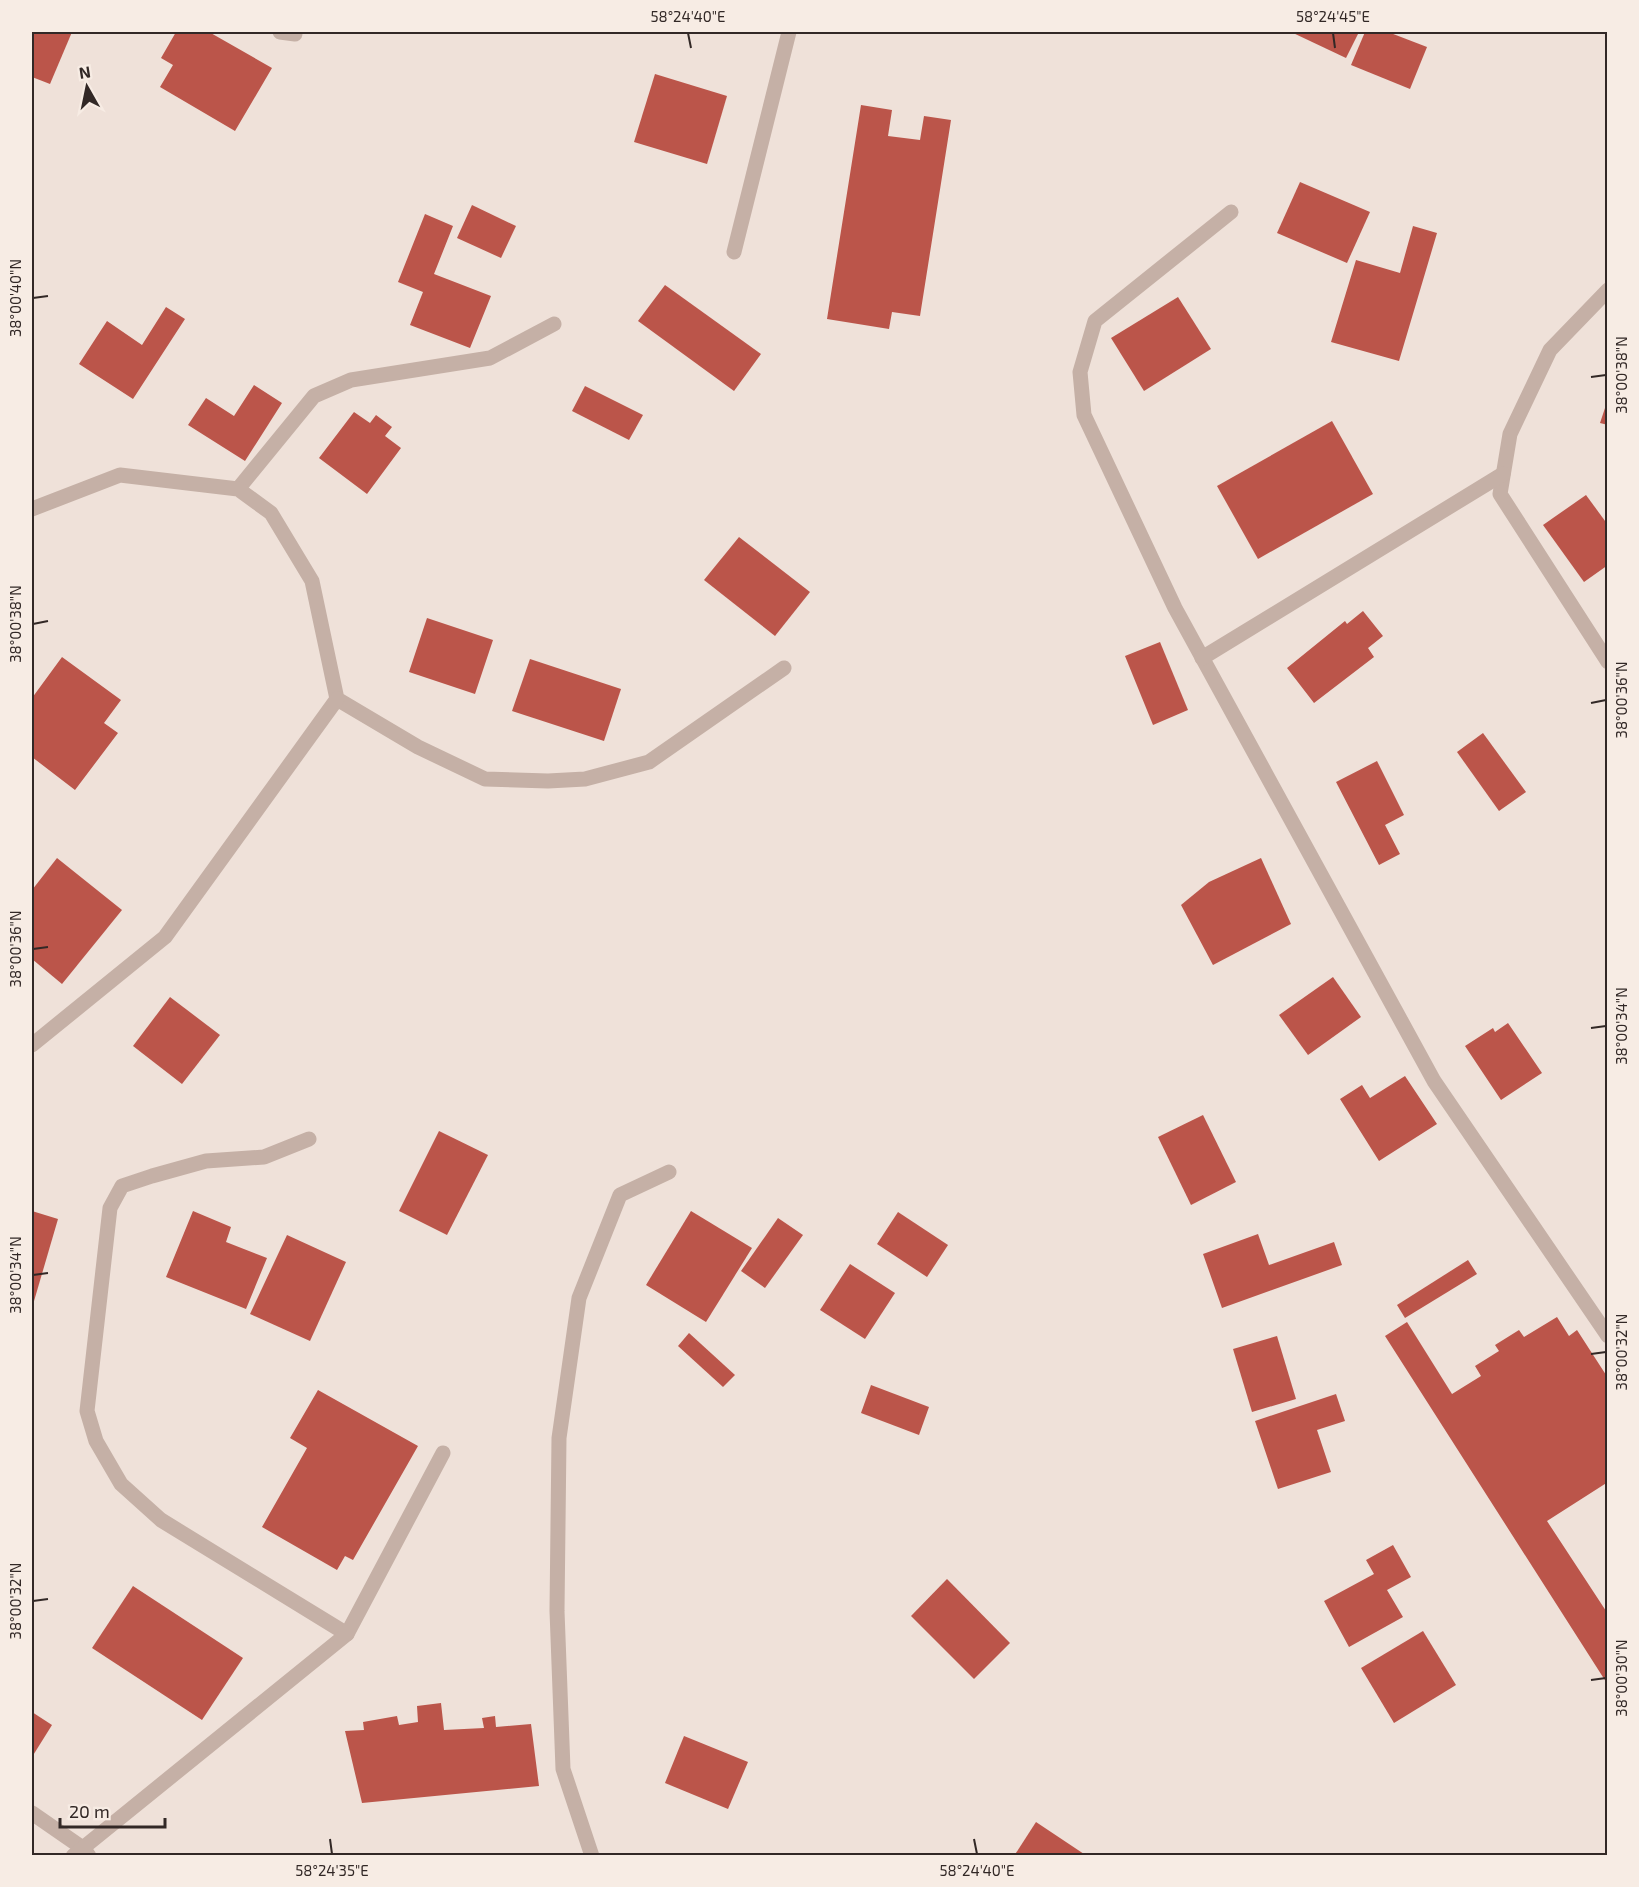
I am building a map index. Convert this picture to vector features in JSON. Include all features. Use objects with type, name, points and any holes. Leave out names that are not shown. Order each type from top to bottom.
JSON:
[{"type":"street","points":[[734,252],[789,32]]},
{"type":"street","points":[[1231,212],[1095,321],[1080,372],[1084,415],[1175,608],[1434,1081],[1605,1328]]},
{"type":"street","points":[[1608,290],[1550,350],[1510,434],[1500,494],[1608,662]]},
{"type":"street","points":[[238,489],[314,396],[351,380],[490,358],[554,324]]},
{"type":"street","points":[[1202,658],[1503,474]]},
{"type":"street","points":[[32,509],[120,475],[238,489],[271,513],[312,581],[337,699],[418,747],[485,779],[548,781],[585,779],[649,762],[784,668]]},
{"type":"street","points":[[32,1045],[165,937],[337,699]]},
{"type":"street","points":[[309,1138],[264,1157],[206,1161],[122,1186],[110,1208],[87,1411],[96,1441],[122,1484],[161,1520],[348,1634]]},
{"type":"street","points":[[591,1856],[563,1769],[557,1611],[559,1438],[579,1298],[620,1195],[669,1172]]},
{"type":"street","points":[[32,1813],[82,1853],[348,1634],[443,1453]]},
{"type":"building","points":[[32,32],[72,32],[50,84],[32,77]]},
{"type":"building","points":[[176,32],[209,32],[272,68],[235,131],[160,87],[173,65],[161,58]]},
{"type":"building","points":[[1291,32],[1359,32],[1346,58]]},
{"type":"building","points":[[1365,32],[1388,32],[1427,47],[1410,89],[1351,65]]},
{"type":"building","points":[[655,74],[727,96],[707,164],[634,142]]},
{"type":"building","points":[[861,105],[892,110],[888,136],[920,140],[924,116],[951,120],[920,316],[892,312],[889,329],[827,319]]},
{"type":"building","points":[[1300,182],[1370,212],[1347,263],[1277,233]]},
{"type":"building","points":[[472,205],[516,226],[501,258],[457,238]]},
{"type":"building","points":[[425,214],[453,226],[434,274],[491,296],[470,348],[410,325],[423,292],[398,282]]},
{"type":"building","points":[[1413,226],[1437,233],[1399,361],[1331,342],[1356,260],[1400,273]]},
{"type":"building","points":[[665,285],[761,354],[734,391],[638,321]]},
{"type":"building","points":[[1178,297],[1211,349],[1144,391],[1111,338]]},
{"type":"building","points":[[166,307],[185,319],[133,399],[79,364],[107,321],[142,345]]},
{"type":"building","points":[[254,385],[282,403],[245,461],[188,425],[206,398],[234,416]]},
{"type":"building","points":[[585,386],[643,415],[629,440],[572,411]]},
{"type":"building","points":[[1608,402],[1608,425],[1600,423]]},
{"type":"building","points":[[354,412],[370,423],[376,415],[392,427],[385,436],[401,448],[367,494],[319,458]]},
{"type":"building","points":[[1332,421],[1373,494],[1258,559],[1217,486]]},
{"type":"building","points":[[1586,495],[1608,525],[1608,565],[1584,582],[1543,525]]},
{"type":"building","points":[[739,537],[810,592],[775,636],[704,580]]},
{"type":"building","points":[[1363,611],[1383,636],[1368,648],[1374,657],[1314,703],[1287,668],[1345,621],[1347,624]]},
{"type":"building","points":[[427,618],[493,640],[475,694],[409,672]]},
{"type":"building","points":[[1160,642],[1188,710],[1153,725],[1125,656]]},
{"type":"building","points":[[62,657],[121,700],[104,723],[118,733],[75,790],[32,757],[32,698]]},
{"type":"building","points":[[530,659],[621,689],[604,741],[512,711]]},
{"type":"building","points":[[1483,733],[1526,792],[1499,811],[1457,752]]},
{"type":"building","points":[[1377,761],[1404,815],[1385,825],[1400,854],[1379,865],[1336,782]]},
{"type":"building","points":[[57,858],[122,910],[62,984],[32,959],[32,890]]},
{"type":"building","points":[[1261,858],[1291,924],[1213,965],[1181,905],[1209,882]]},
{"type":"building","points":[[1333,977],[1361,1017],[1308,1055],[1279,1015]]},
{"type":"building","points":[[170,997],[220,1035],[182,1084],[133,1046]]},
{"type":"building","points":[[1508,1023],[1542,1073],[1501,1100],[1465,1046],[1493,1028],[1495,1032]]},
{"type":"building","points":[[1405,1076],[1437,1124],[1379,1161],[1340,1099],[1362,1085],[1370,1098]]},
{"type":"building","points":[[1203,1115],[1236,1182],[1191,1205],[1158,1137]]},
{"type":"building","points":[[439,1131],[488,1155],[447,1235],[399,1211]]},
{"type":"building","points":[[32,1211],[58,1219],[32,1308]]},
{"type":"building","points":[[193,1211],[231,1227],[226,1242],[267,1258],[246,1309],[166,1277]]},
{"type":"building","points":[[691,1211],[752,1248],[706,1322],[646,1285]]},
{"type":"building","points":[[898,1212],[948,1245],[927,1277],[877,1244]]},
{"type":"building","points":[[778,1218],[803,1235],[765,1288],[741,1271]]},
{"type":"building","points":[[1258,1234],[1269,1265],[1334,1242],[1342,1265],[1222,1308],[1203,1254]]},
{"type":"building","points":[[287,1235],[346,1262],[310,1341],[250,1314]]},
{"type":"building","points":[[1468,1260],[1477,1274],[1405,1318],[1397,1305]]},
{"type":"building","points":[[850,1264],[895,1293],[865,1339],[820,1310]]},
{"type":"building","points":[[1557,1317],[1569,1336],[1577,1330],[1608,1378],[1608,1482],[1547,1521],[1608,1614],[1608,1685],[1385,1336],[1407,1322],[1452,1394],[1481,1376],[1475,1366],[1499,1351],[1495,1345],[1519,1330],[1524,1337]]},
{"type":"building","points":[[689,1333],[735,1375],[723,1387],[678,1346]]},
{"type":"building","points":[[1277,1336],[1296,1399],[1252,1412],[1233,1349]]},
{"type":"building","points":[[871,1385],[929,1407],[919,1435],[861,1413]]},
{"type":"building","points":[[318,1390],[418,1446],[353,1560],[345,1556],[337,1570],[262,1527],[307,1448],[290,1438]]},
{"type":"building","points":[[1336,1394],[1345,1421],[1317,1430],[1331,1472],[1278,1489],[1255,1421]]},
{"type":"building","points":[[1393,1545],[1411,1577],[1387,1590],[1403,1617],[1349,1647],[1324,1601],[1374,1574],[1366,1560]]},
{"type":"building","points":[[947,1579],[1010,1643],[974,1679],[911,1616]]},
{"type":"building","points":[[133,1586],[243,1658],[202,1720],[92,1648]]},
{"type":"building","points":[[1423,1631],[1456,1685],[1394,1723],[1361,1668]]},
{"type":"building","points":[[441,1703],[444,1730],[484,1728],[482,1718],[495,1716],[496,1727],[531,1724],[539,1786],[362,1803],[345,1731],[364,1730],[363,1722],[397,1716],[399,1725],[418,1722],[417,1706]]},
{"type":"building","points":[[32,1712],[52,1725],[32,1757]]},
{"type":"building","points":[[684,1736],[748,1762],[728,1809],[665,1783]]},
{"type":"building","points":[[1036,1822],[1087,1856],[1014,1856]]}]
